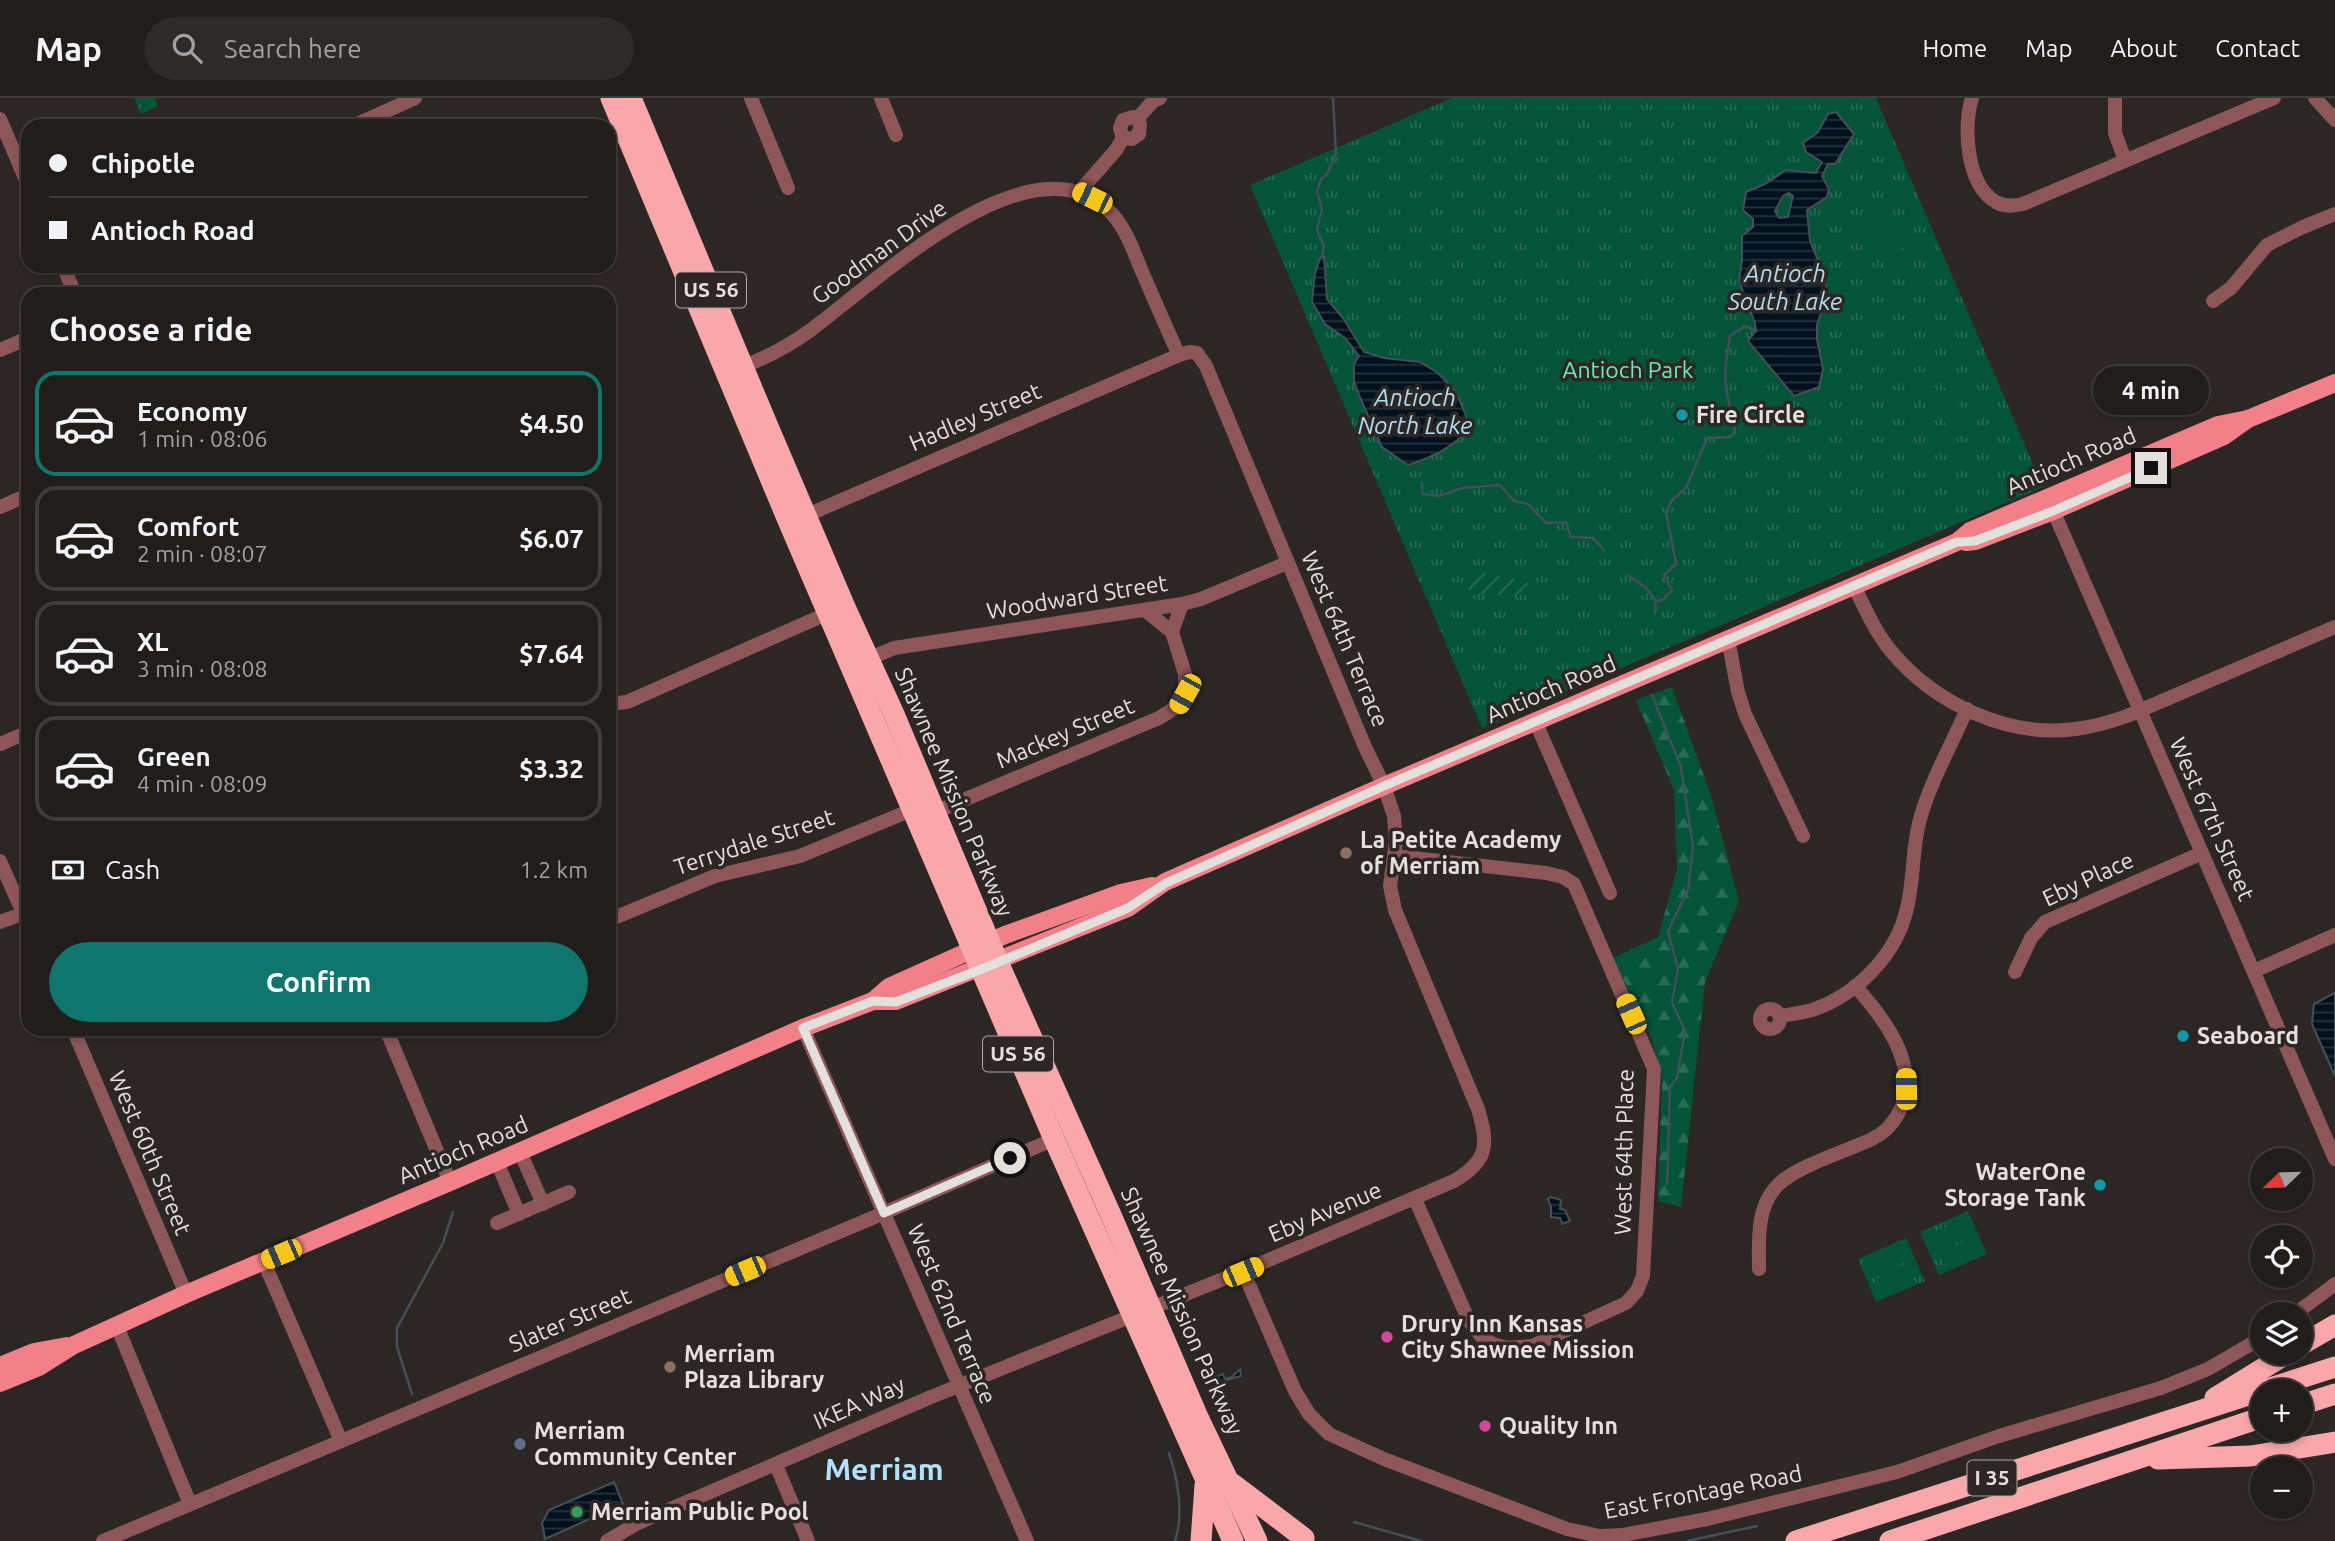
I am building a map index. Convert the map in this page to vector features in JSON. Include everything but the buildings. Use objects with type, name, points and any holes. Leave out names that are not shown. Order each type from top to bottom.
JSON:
[{"type":"highway","name":"Shawnee Mission Parkway","points":[[611,98],[735,370],[837,610],[914,809],[1098,1187],[1206,1480],[1233,1541]]},
{"type":"highway","name":"Shawnee Mission Parkway","points":[[631,98],[735,370]]},
{"type":"highway","name":"Shawnee Mission Parkway","points":[[837,610],[868,659],[936,812],[1054,1139],[1197,1415],[1257,1541]]},
{"type":"highway","points":[[1054,1139],[1063,1143],[1098,1187]]},
{"type":"highway","points":[[2313,1338],[2335,1325]]},
{"type":"highway","points":[[2188,1415],[2269,1365]]},
{"type":"highway","name":"I 35","points":[[1796,1541],[2335,1367]]},
{"type":"highway","points":[[2313,1401],[2335,1394]]},
{"type":"highway","name":"I 35","points":[[1890,1541],[2250,1421]]},
{"type":"highway","points":[[2132,1460],[2250,1456],[2335,1442]]},
{"type":"highway","points":[[1201,1541],[1206,1480]]},
{"type":"highway","name":"US 56","points":[[1229,1481],[1310,1540]]},
{"type":"highway","points":[[1268,1541],[1278,1537],[1310,1540]]},
{"type":"main road","name":"Antioch Road","points":[[0,1383],[39,1367],[74,1345],[186,1294],[498,1162],[803,1028],[873,1001],[896,1002],[986,956],[1128,908],[1166,883],[1384,786],[1957,542],[1975,541],[2050,504],[2224,436],[2248,419],[2335,383]]},
{"type":"main road","name":"Antioch Road","points":[[0,1366],[34,1352],[74,1345]]},
{"type":"street","points":[[368,119],[415,98]]},
{"type":"street","points":[[751,98],[788,188]]},
{"type":"street","points":[[881,98],[896,135]]},
{"type":"street","points":[[1160,98],[1153,101],[1138,118],[1123,120],[1120,128],[1123,138],[1116,150],[1079,192],[1107,208],[1121,225],[1179,355]]},
{"type":"street","points":[[1972,98],[1967,124],[1969,152],[1981,186],[1989,197],[2010,206],[2023,204],[2274,98]]},
{"type":"street","points":[[2115,98],[2115,133],[2125,160]]},
{"type":"street","points":[[2315,98],[2335,120]]},
{"type":"street","points":[[0,119],[21,168]]},
{"type":"street","name":"Goodman Drive","points":[[735,370],[805,334],[927,241],[978,211],[1038,188],[1054,187],[1079,192]]},
{"type":"street","points":[[2213,301],[2231,288],[2267,245],[2335,214]]},
{"type":"street","points":[[0,350],[21,341]]},
{"type":"street","name":"West 64th Terrace","points":[[1179,355],[1197,353],[1206,366],[1287,563],[1384,786],[1394,816],[1395,856],[1390,886],[1395,910],[1478,1109],[1486,1138],[1483,1152]]},
{"type":"street","name":"Hadley Street","points":[[798,520],[1179,355]]},
{"type":"street","points":[[0,507],[21,498]]},
{"type":"street","name":"West 67th Street","points":[[2050,504],[2335,1159]]},
{"type":"street","name":"Woodward Street","points":[[868,659],[894,648],[1182,604],[1201,599],[1287,563]]},
{"type":"street","points":[[1854,586],[1876,630],[1909,671],[1929,687],[1968,709],[2011,726],[2055,730],[2097,726],[2335,627]]},
{"type":"street","points":[[1146,611],[1172,632],[1182,604]]},
{"type":"street","points":[[616,704],[627,702],[837,610]]},
{"type":"street","name":"Mackey Street","points":[[936,812],[1170,712],[1178,706],[1185,694],[1186,684],[1172,632]]},
{"type":"street","points":[[1728,639],[1745,714],[1803,836]]},
{"type":"street","points":[[1780,1016],[1812,1010],[1831,1002],[1856,985],[1880,962],[1900,929],[1910,892],[1913,851],[1919,822],[1928,795],[1968,709]]},
{"type":"street","points":[[1536,723],[1610,893]]},
{"type":"street","points":[[0,744],[21,735]]},
{"type":"street","name":"Terrydale Street","points":[[616,917],[715,876],[800,856],[914,809]]},
{"type":"street","name":"Eby Place","points":[[2015,972],[2031,937],[2045,922],[2202,853]]},
{"type":"street","name":"West 64th Place","points":[[1395,856],[1546,873],[1563,877],[1574,884],[1654,1069],[1643,1276],[1637,1291],[1617,1308],[1532,1346],[1507,1348],[1493,1344],[1481,1336],[1469,1321],[1415,1199]]},
{"type":"street","points":[[0,861],[21,905]]},
{"type":"street","points":[[0,922],[21,918]]},
{"type":"street","points":[[2254,971],[2335,935]]},
{"type":"street","points":[[1759,1269],[1762,1213],[1775,1188],[1786,1177],[1883,1133],[1902,1108],[1906,1089],[1903,1059],[1892,1034],[1856,985]]},
{"type":"street","name":"West 62nd Terrace","points":[[803,1028],[1027,1541]]},
{"type":"street","name":"West 60th Street","points":[[76,1036],[186,1294]]},
{"type":"street","points":[[389,1036],[450,1182]]},
{"type":"street","name":"Slater Street","points":[[103,1541],[125,1537],[190,1504],[1054,1139]]},
{"type":"street","points":[[520,1152],[543,1204]]},
{"type":"street","name":"Eby Avenue","points":[[1142,1311],[1243,1272],[1454,1181],[1473,1170],[1483,1152]]},
{"type":"street","points":[[498,1162],[519,1214]]},
{"type":"street","points":[[497,1223],[569,1192]]},
{"type":"street","points":[[264,1262],[341,1441]]},
{"type":"street","name":"East Frontage Road","points":[[1243,1272],[1295,1391],[1309,1414],[1329,1434],[1395,1464],[1567,1530],[1600,1536],[1623,1535],[1707,1519],[1897,1472],[2019,1430],[2161,1388],[2208,1369],[2250,1345]]},
{"type":"street","points":[[2311,1302],[2335,1284]]},
{"type":"street","name":"IKEA Way","points":[[607,1541],[638,1523],[1142,1311]]},
{"type":"street","points":[[117,1326],[190,1504]]},
{"type":"street","points":[[776,1465],[808,1541]]},
{"type":"green space","points":[[134,98],[155,98],[158,106],[141,114]]},
{"type":"green space","name":"Antioch Park","points":[[1452,98],[1876,98],[2043,487],[1482,728],[1250,185]]},
{"type":"green space","points":[[1892,213],[1898,228],[1867,240],[1861,225]]},
{"type":"green space","points":[[1900,233],[1906,247],[1874,259],[1868,245]]},
{"type":"green space","points":[[1953,360],[1958,386],[1944,388],[1940,362]]},
{"type":"green space","points":[[1956,400],[1968,431],[1951,437],[1939,407]]},
{"type":"green space","points":[[1471,570],[1530,583],[1528,595],[1468,594]]},
{"type":"green space","points":[[1672,687],[1711,795],[1739,901],[1705,982],[1681,1207],[1658,1201],[1662,1076],[1650,1035],[1613,958],[1658,937],[1677,869],[1674,790],[1636,700]]},
{"type":"green space","points":[[1968,1211],[1987,1254],[1939,1275],[1920,1232]]},
{"type":"green space","points":[[1962,1220],[1969,1234],[1937,1248],[1931,1233]]},
{"type":"green space","points":[[1906,1238],[1925,1281],[1876,1302],[1858,1259]]},
{"type":"green space","points":[[1971,1239],[1977,1253],[1945,1267],[1939,1252]]},
{"type":"green space","points":[[1900,1246],[1906,1261],[1875,1274],[1868,1260]]},
{"type":"green space","points":[[1908,1266],[1914,1280],[1883,1293],[1876,1279]]},
{"type":"water","name":"Antioch South Lake","points":[[1836,112],[1854,134],[1835,164],[1828,164],[1822,176],[1829,189],[1827,197],[1807,210],[1810,241],[1825,277],[1827,294],[1817,325],[1823,369],[1819,387],[1794,396],[1748,341],[1756,331],[1755,323],[1739,281],[1742,236],[1753,227],[1753,219],[1743,210],[1746,192],[1765,184],[1786,170],[1816,173],[1822,162],[1806,152],[1803,143],[1818,132],[1828,114]],"holes":[[[1789,193],[1793,196],[1788,217],[1779,218],[1775,211],[1783,196]]]},
{"type":"water","name":"Antioch North Lake","points":[[1324,257],[1327,299],[1343,318],[1364,352],[1384,358],[1420,362],[1438,373],[1456,392],[1470,425],[1451,445],[1408,465],[1382,447],[1354,381],[1354,364],[1359,356],[1345,338],[1325,324],[1312,302],[1315,273],[1320,258]]},
{"type":"water","points":[[2334,993],[2335,1076],[2312,1024],[2314,1004]]},
{"type":"water","points":[[1551,1197],[1561,1200],[1560,1209],[1565,1210],[1570,1221],[1562,1224],[1560,1218],[1551,1217],[1548,1199]]},
{"type":"water","points":[[1240,1369],[1241,1376],[1226,1380],[1228,1386],[1218,1391],[1213,1378],[1223,1374],[1225,1379],[1232,1377]]},
{"type":"water","name":"Merriam Public Pool","points":[[614,1482],[623,1504],[545,1539],[542,1523],[549,1510]]},
{"type":"waterway","points":[[1322,257],[1324,246],[1317,230],[1322,209],[1317,192],[1336,153],[1333,98]]},
{"type":"waterway","points":[[1656,601],[1663,600],[1672,590],[1664,575],[1676,564],[1666,512],[1672,500],[1686,488],[1707,438],[1730,437],[1735,432],[1725,379],[1730,336],[1745,326],[1756,331]]},
{"type":"waterway","points":[[1422,482],[1422,494],[1439,496],[1462,488],[1500,485],[1514,501],[1528,504],[1546,523],[1566,522],[1571,537],[1593,538],[1604,550]]},
{"type":"waterway","points":[[1628,575],[1647,589],[1656,601],[1655,613]]},
{"type":"waterway","points":[[1652,695],[1681,767],[1693,847],[1688,890],[1668,931],[1678,969],[1672,1002],[1685,1031],[1677,1078],[1670,1087],[1667,1184]]},
{"type":"waterway","points":[[412,1394],[397,1347],[397,1328],[443,1243],[453,1212]]},
{"type":"waterway","points":[[1169,1453],[1179,1497],[1175,1541]]},
{"type":"waterway","points":[[1354,1522],[1421,1541]]},
{"type":"waterway","points":[[1687,1541],[1757,1526]]},
{"type":"place","name":"Fire Circle","points":[[1682,415]]},
{"type":"place","name":"La Petite Academy of Merriam","points":[[1346,853]]},
{"type":"place","name":"Seaboard","points":[[2183,1036]]},
{"type":"place","name":"WaterOne Storage Tank","points":[[2100,1185]]},
{"type":"place","name":"Drury Inn Kansas City Shawnee Mission","points":[[1387,1337]]},
{"type":"place","name":"Merriam Plaza Library","points":[[670,1367]]},
{"type":"place","name":"Quality Inn","points":[[1485,1426]]},
{"type":"place","name":"Merriam Community Center","points":[[520,1444]]},
{"type":"place","name":"Merriam Public Pool","points":[[577,1512]]},
{"type":"district","name":"Merriam","points":[[884,1470]]},
{"type":"route","points":[[1010,1158],[884,1213],[803,1028],[873,1001],[896,1002],[1128,908],[1166,883],[1384,786],[1957,542],[1975,541],[2053,511],[2151,468]]}]
